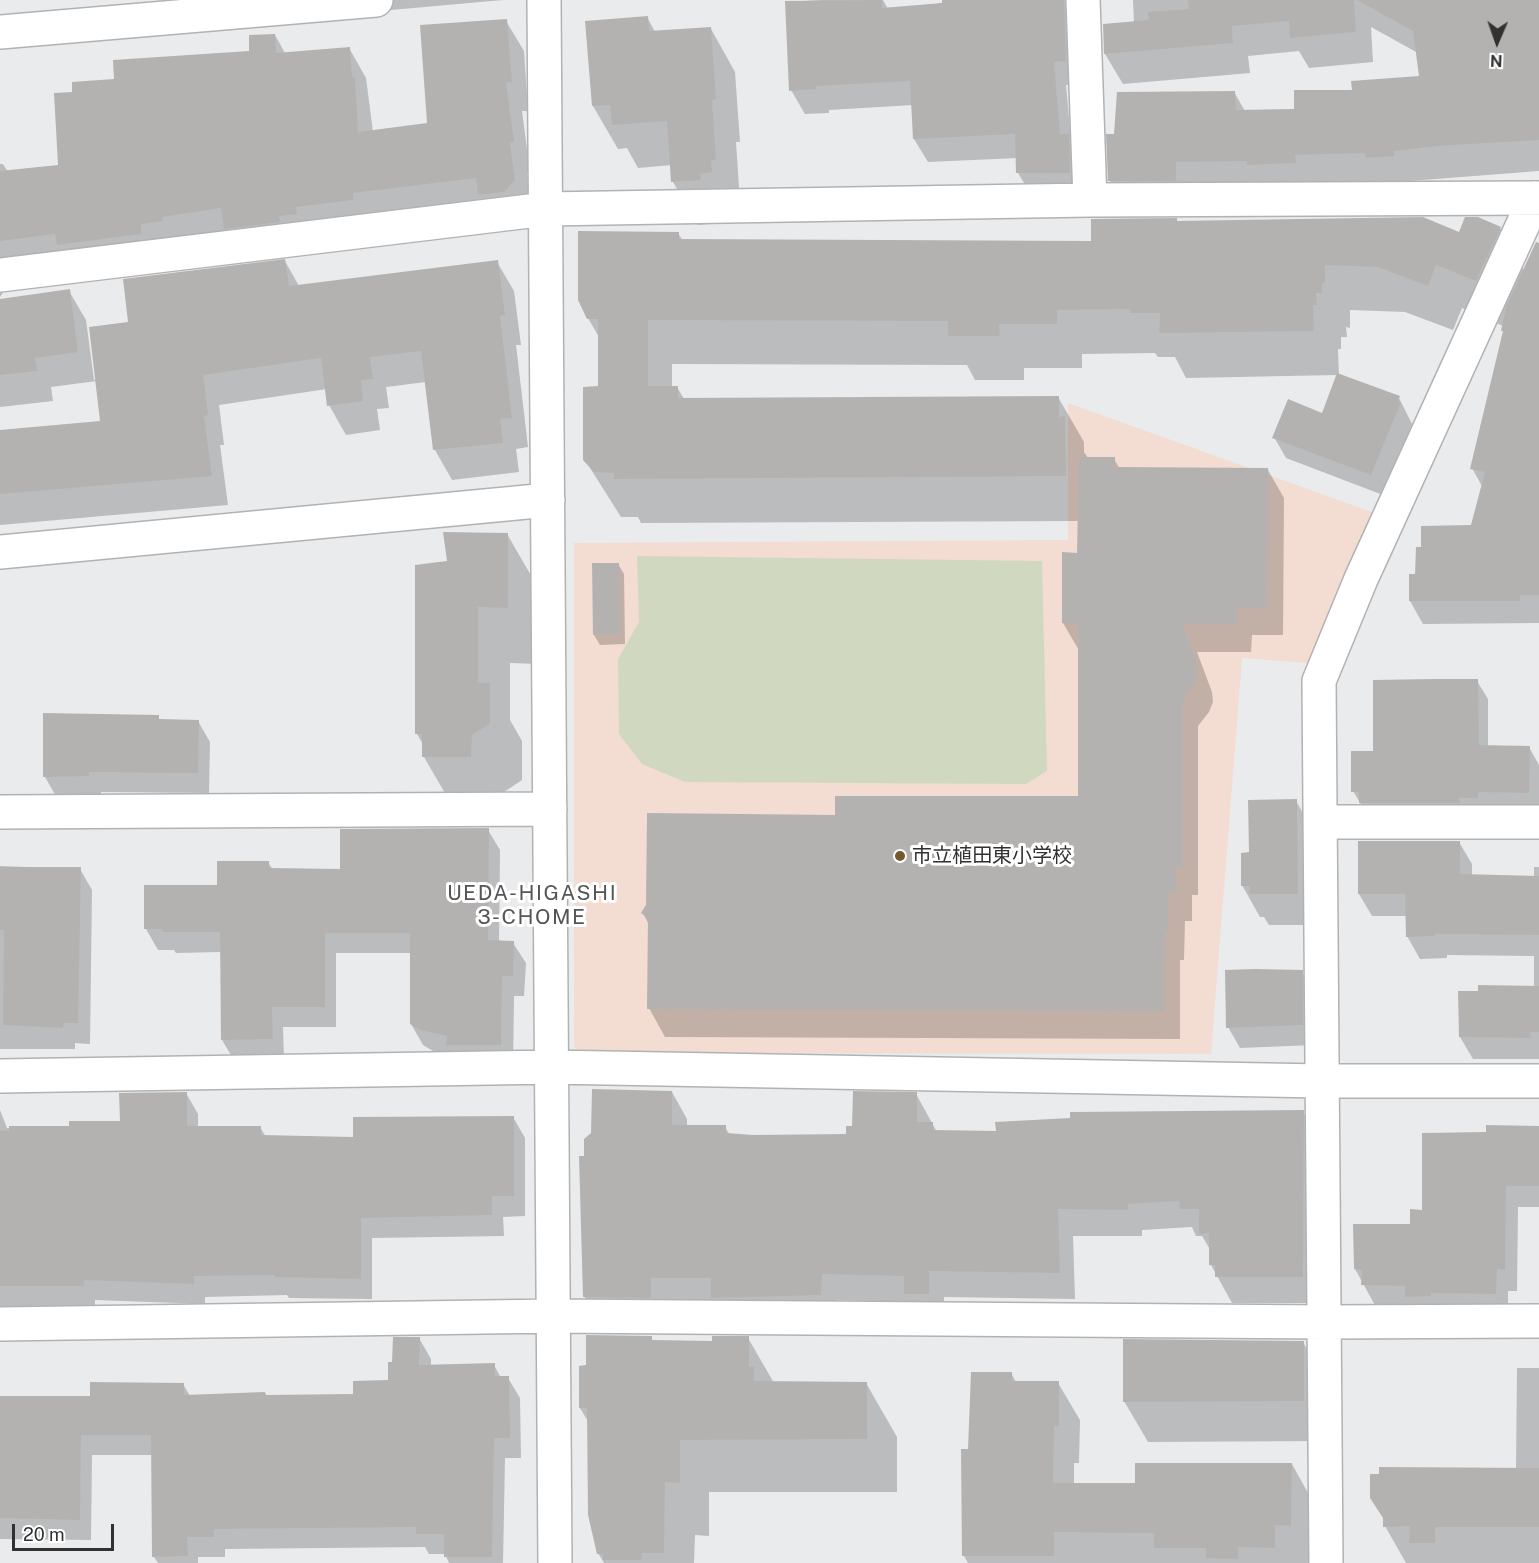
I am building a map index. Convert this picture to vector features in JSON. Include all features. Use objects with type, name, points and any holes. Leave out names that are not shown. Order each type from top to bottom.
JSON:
[{"type":"street","points":[[0,32],[376,0]]},
{"type":"street","points":[[544,0],[555,1563]]},
{"type":"street","points":[[1083,0],[1090,200]]},
{"type":"street","points":[[0,275],[546,209],[1090,200],[1537,198],[1361,579],[1319,681],[1326,1563]]},
{"type":"street","points":[[0,552],[548,500]]},
{"type":"street","points":[[0,812],[550,809]]},
{"type":"street","points":[[1320,822],[1539,822]]},
{"type":"street","points":[[0,1076],[552,1067],[1322,1081],[1539,1081]]},
{"type":"street","points":[[0,1324],[554,1316],[1539,1322]]},
{"type":"shaded area","name":"市立植田東小学校","points":[[1068,403],[1377,514],[1317,664],[1242,658],[1211,1054],[581,1053],[574,1047],[574,543],[1068,540]]},
{"type":"green space","points":[[637,556],[1042,561],[1047,771],[1026,784],[685,782],[642,764],[619,734],[618,659],[639,622]]},
{"type":"building","points":[[882,0],[882,8],[942,3],[942,0],[1064,0],[1066,61],[1054,62],[1060,134],[1069,134],[1070,173],[1016,173],[1015,134],[913,139],[910,81],[816,86],[816,89],[789,91],[785,1]]},
{"type":"building","points":[[1188,0],[1354,0],[1356,32],[1290,38],[1289,21],[1232,26],[1233,43],[1104,54],[1103,24],[1149,20],[1148,12],[1189,9]]},
{"type":"building","points":[[1357,0],[1539,0],[1539,140],[1438,146],[1394,151],[1394,156],[1366,158],[1365,153],[1295,155],[1296,163],[1247,165],[1247,161],[1176,162],[1176,181],[1108,181],[1106,134],[1114,134],[1117,92],[1235,91],[1236,110],[1294,109],[1294,90],[1352,90],[1351,81],[1419,76],[1413,31]]},
{"type":"building","points":[[648,16],[649,31],[711,27],[716,99],[712,100],[716,160],[711,160],[712,172],[700,174],[701,180],[671,182],[667,121],[612,125],[610,105],[592,106],[585,21]]},
{"type":"building","points":[[507,19],[512,82],[506,82],[514,142],[510,143],[515,180],[504,192],[478,195],[476,178],[353,193],[353,200],[296,207],[297,214],[279,216],[280,222],[224,229],[221,208],[162,217],[163,221],[141,224],[141,234],[57,245],[55,234],[0,241],[0,171],[58,165],[54,93],[72,92],[72,82],[114,79],[113,60],[249,51],[249,35],[275,34],[276,53],[350,47],[352,77],[355,77],[358,132],[427,123],[420,25]]},
{"type":"building","points":[[1423,217],[1459,232],[1465,217],[1478,217],[1501,227],[1476,281],[1436,265],[1428,286],[1378,267],[1325,265],[1325,283],[1322,283],[1322,293],[1316,293],[1317,305],[1313,305],[1314,331],[1159,333],[1160,313],[1130,313],[1130,309],[1057,310],[1057,324],[999,324],[1000,336],[948,336],[948,321],[648,320],[648,386],[678,386],[678,398],[1059,396],[1059,417],[1065,416],[1066,476],[614,479],[614,473],[594,472],[583,460],[583,387],[598,386],[598,319],[587,319],[578,300],[578,231],[679,232],[679,239],[1091,241],[1091,219],[1177,218],[1177,221]]},
{"type":"building","points":[[1536,242],[1539,243],[1539,595],[1520,595],[1520,601],[1409,601],[1409,574],[1415,574],[1416,547],[1421,547],[1421,526],[1471,525],[1485,472],[1470,469],[1503,331],[1501,331],[1506,307]]},
{"type":"building","points":[[285,259],[289,286],[498,260],[505,315],[500,316],[512,418],[500,419],[503,443],[433,450],[421,351],[370,357],[373,379],[361,380],[363,401],[327,406],[321,358],[203,375],[208,415],[204,416],[212,476],[0,494],[0,430],[100,421],[89,327],[128,322],[123,279]]},
{"type":"building","points":[[70,289],[78,352],[35,358],[37,371],[0,375],[0,299]]},
{"type":"building","points":[[1337,373],[1400,396],[1398,401],[1401,402],[1371,475],[1272,438],[1288,399],[1322,413]]},
{"type":"building","points":[[1079,457],[1115,457],[1115,467],[1268,468],[1267,608],[1236,608],[1236,624],[1182,624],[1196,662],[1197,673],[1194,684],[1183,698],[1183,867],[1176,867],[1176,893],[1169,893],[1168,932],[1165,932],[1164,1011],[647,1009],[648,918],[641,913],[646,905],[647,813],[835,815],[835,796],[1078,796],[1078,623],[1062,623],[1062,552],[1077,553]]},
{"type":"building","points":[[443,532],[508,533],[508,608],[478,607],[478,683],[490,683],[490,723],[472,735],[471,757],[422,757],[422,734],[415,734],[415,565],[447,561]]},
{"type":"building","points":[[592,563],[619,563],[620,634],[593,635]]},
{"type":"building","points":[[1478,679],[1479,745],[1530,746],[1529,793],[1478,792],[1478,798],[1459,798],[1460,803],[1359,803],[1359,792],[1351,792],[1351,751],[1373,751],[1373,680]]},
{"type":"building","points":[[43,713],[159,715],[159,719],[199,720],[198,773],[89,772],[89,776],[43,777]]},
{"type":"building","points":[[1297,799],[1298,894],[1249,894],[1250,886],[1241,886],[1241,853],[1249,852],[1248,800]]},
{"type":"building","points":[[489,828],[488,940],[514,941],[513,976],[502,976],[501,1045],[446,1045],[447,1036],[420,1030],[410,1024],[410,933],[325,933],[325,1007],[272,1007],[273,1039],[221,1040],[220,932],[163,932],[162,929],[144,929],[144,885],[217,885],[217,861],[269,861],[269,868],[340,869],[340,829]]},
{"type":"building","points":[[1358,841],[1460,841],[1460,874],[1539,876],[1539,935],[1435,934],[1435,936],[1406,937],[1405,894],[1358,894]]},
{"type":"building","points":[[0,867],[81,867],[78,1023],[64,1023],[63,1028],[3,1025],[4,930],[0,930]]},
{"type":"building","points":[[1225,970],[1303,970],[1303,1025],[1226,1028]]},
{"type":"building","points":[[1478,985],[1539,986],[1539,1032],[1530,1032],[1531,1038],[1459,1037],[1458,991],[1478,991]]},
{"type":"building","points":[[592,1089],[672,1091],[672,1125],[726,1125],[726,1133],[753,1135],[846,1134],[846,1126],[852,1126],[853,1091],[917,1092],[917,1122],[933,1122],[933,1130],[996,1131],[995,1122],[1070,1118],[1070,1112],[1304,1110],[1303,1277],[1215,1277],[1215,1265],[1209,1265],[1209,1233],[1199,1234],[1199,1209],[1180,1209],[1179,1201],[1128,1204],[1128,1210],[1058,1209],[1060,1273],[929,1271],[929,1294],[904,1294],[904,1276],[822,1274],[821,1295],[711,1298],[711,1278],[651,1278],[651,1298],[583,1297],[579,1156],[584,1156],[584,1139],[591,1133]]},
{"type":"building","points":[[187,1092],[187,1126],[261,1126],[261,1135],[353,1137],[353,1117],[514,1116],[514,1196],[492,1196],[492,1215],[361,1218],[361,1279],[275,1277],[275,1275],[194,1276],[194,1284],[84,1280],[84,1286],[0,1286],[0,1130],[9,1131],[9,1126],[69,1126],[69,1121],[120,1121],[119,1093]]},
{"type":"building","points":[[1486,1125],[1539,1126],[1539,1186],[1506,1186],[1505,1270],[1497,1269],[1496,1294],[1431,1293],[1431,1296],[1405,1297],[1405,1286],[1361,1285],[1362,1270],[1354,1269],[1353,1224],[1410,1224],[1410,1209],[1422,1210],[1422,1133],[1486,1132]]},
{"type":"building","points":[[586,1335],[652,1336],[652,1340],[712,1341],[712,1336],[749,1336],[749,1367],[754,1367],[754,1381],[867,1382],[867,1439],[680,1440],[680,1483],[665,1482],[664,1553],[642,1553],[641,1560],[603,1560],[603,1554],[597,1554],[588,1515],[587,1408],[579,1408],[579,1366],[586,1365]]},
{"type":"building","points":[[393,1337],[420,1337],[419,1365],[495,1363],[495,1376],[509,1376],[510,1438],[494,1438],[492,1557],[444,1557],[444,1534],[416,1534],[416,1527],[214,1529],[214,1537],[187,1537],[188,1556],[152,1557],[151,1435],[81,1435],[80,1520],[0,1518],[0,1396],[90,1396],[90,1382],[184,1383],[184,1395],[265,1392],[266,1395],[353,1394],[353,1381],[388,1380],[388,1362],[392,1362]]},
{"type":"building","points":[[1123,1339],[1304,1341],[1304,1401],[1123,1402]]},
{"type":"building","points":[[971,1372],[1012,1372],[1012,1381],[1059,1381],[1059,1426],[1054,1426],[1053,1483],[1135,1483],[1135,1463],[1292,1463],[1291,1526],[1275,1525],[1275,1548],[1238,1547],[1238,1559],[1206,1558],[1206,1548],[1154,1548],[1154,1533],[1054,1532],[1054,1556],[962,1556],[961,1449],[968,1449]]},
{"type":"building","points":[[1379,1467],[1539,1468],[1539,1527],[1435,1527],[1435,1543],[1409,1543],[1410,1526],[1383,1527],[1383,1518],[1370,1498],[1370,1474],[1379,1474]]},
{"type":"place","name":"市立植田東小学校","points":[[900,856]]},
{"type":"district","name":"UEDA-HIGASHI 3-CHOME","points":[[532,906]]}]
